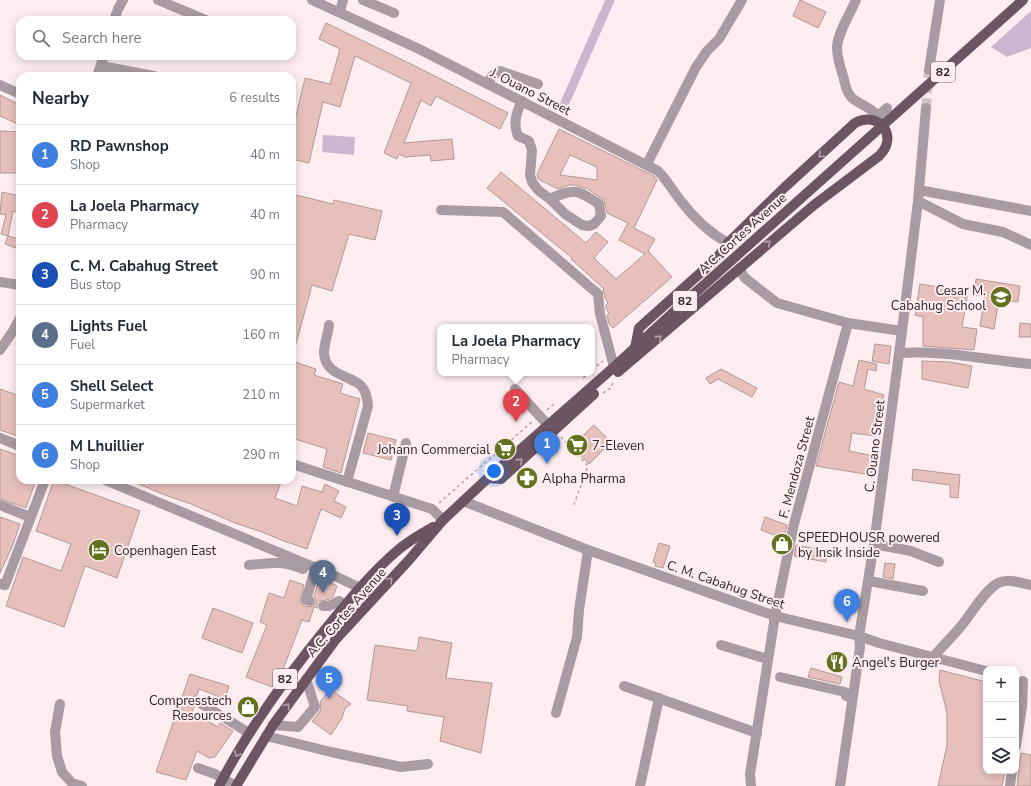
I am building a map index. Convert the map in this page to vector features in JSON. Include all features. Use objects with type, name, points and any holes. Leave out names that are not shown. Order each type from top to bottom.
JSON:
[{"type":"main road","name":"A.C. Cortes Avenue","points":[[236,786],[272,725],[336,639],[409,560],[443,520],[548,425],[614,371],[635,348],[1023,0]]},
{"type":"main road","points":[[488,478],[501,479],[614,371],[739,269],[814,205],[883,152],[887,145],[888,137],[887,131],[879,120],[866,120],[855,123],[785,187],[728,243],[717,258],[639,328],[635,348]]},
{"type":"main road","name":"A.C. Cortes Avenue","points":[[221,782],[248,733],[294,666],[345,605],[355,586],[398,549],[443,520]]},
{"type":"street","points":[[115,16],[123,0]]},
{"type":"street","points":[[158,0],[196,16]]},
{"type":"street","name":"J. Ouano Street","points":[[312,0],[419,49],[488,83],[658,171],[666,179],[682,202],[715,236],[728,243]]},
{"type":"street","points":[[340,12],[343,0]]},
{"type":"street","points":[[363,0],[394,13]]},
{"type":"street","points":[[646,164],[696,67],[707,51],[719,39],[742,0]]},
{"type":"street","points":[[856,0],[839,37],[837,50],[838,58],[849,94],[856,101],[872,109],[879,120],[887,108]]},
{"type":"street","points":[[929,70],[940,0]]},
{"type":"street","points":[[101,66],[133,72]]},
{"type":"street","points":[[488,83],[492,76],[500,71],[538,84]]},
{"type":"street","points":[[0,85],[16,92]]},
{"type":"street","points":[[522,101],[517,111],[515,128],[518,136],[529,141],[532,150],[530,175],[532,182],[538,190],[550,199],[565,214],[582,225],[589,226],[594,224],[601,216],[599,204],[579,192],[566,192],[550,199]]},
{"type":"street","name":"C. Ouano Street","points":[[840,786],[850,693],[860,647],[859,636],[869,581],[900,353],[918,201],[926,108]]},
{"type":"street","points":[[919,190],[1031,211]]},
{"type":"street","points":[[918,201],[962,224],[1003,232],[1031,245]]},
{"type":"street","points":[[441,210],[503,212],[598,294],[600,314],[612,353],[614,371]]},
{"type":"street","points":[[739,269],[745,278],[777,303],[848,323],[902,331]]},
{"type":"street","points":[[0,282],[16,284]]},
{"type":"street","name":"F. Mendoza Street","points":[[751,786],[750,774],[767,659],[794,524],[848,323]]},
{"type":"street","points":[[0,350],[16,325]]},
{"type":"street","points":[[329,325],[324,354],[328,366],[339,375],[360,384],[367,395],[368,406],[347,482]]},
{"type":"street","points":[[900,353],[947,353],[1031,364]]},
{"type":"street","points":[[515,389],[548,425]]},
{"type":"street","points":[[0,438],[16,444]]},
{"type":"street","points":[[393,497],[406,443]]},
{"type":"street","points":[[296,465],[432,509],[443,520]]},
{"type":"street","points":[[0,584],[5,585],[43,484]]},
{"type":"street","points":[[115,484],[333,575],[355,586],[371,600]]},
{"type":"street","name":"C. M. Cabahug Street","points":[[463,501],[588,550],[775,616],[859,636],[879,643],[983,670]]},
{"type":"street","points":[[0,505],[30,517]]},
{"type":"street","points":[[874,544],[910,550],[939,562]]},
{"type":"street","points":[[556,713],[577,637],[579,610],[588,550]]},
{"type":"street","points":[[249,565],[278,562],[294,566],[343,585],[355,586]]},
{"type":"street","points":[[310,601],[306,600],[314,574]]},
{"type":"street","points":[[869,581],[923,591]]},
{"type":"street","points":[[933,657],[997,583],[1011,581],[1031,585]]},
{"type":"street","points":[[323,606],[330,606],[339,601],[345,605]]},
{"type":"street","points":[[721,645],[767,659]]},
{"type":"street","points":[[780,677],[850,693]]},
{"type":"street","points":[[272,725],[298,728],[315,707],[306,679]]},
{"type":"street","points":[[1017,738],[1022,707],[1023,681]]},
{"type":"street","points":[[624,686],[757,733]]},
{"type":"street","points":[[640,786],[659,698]]},
{"type":"street","points":[[197,701],[248,733]]},
{"type":"street","points":[[60,704],[55,732],[57,756],[62,772],[72,783],[82,786]]},
{"type":"street","points":[[266,736],[401,767],[428,764]]},
{"type":"street","points":[[198,768],[221,782],[236,786]]},
{"type":"street","points":[[1010,786],[1012,774]]},
{"type":"path","points":[[595,367],[612,353]]},
{"type":"path","points":[[600,396],[612,387],[614,371]]},
{"type":"path","points":[[432,509],[556,402]]},
{"type":"path","points":[[559,434],[588,466],[573,507]]},
{"type":"shaded area","points":[[1031,11],[1031,48],[1007,57],[991,47]]},
{"type":"shaded area","points":[[323,135],[355,137],[354,155],[322,152]]},
{"type":"building","points":[[800,0],[826,12],[818,28],[793,16]]},
{"type":"building","points":[[326,23],[508,113],[500,129],[436,96],[431,106],[421,100],[404,143],[452,139],[454,159],[431,161],[430,155],[405,157],[399,154],[397,159],[384,153],[411,83],[355,56],[340,107],[323,102],[309,163],[296,160],[296,116],[305,78],[330,84],[340,49],[319,39]]},
{"type":"building","points":[[0,95],[16,103],[16,123],[0,116]]},
{"type":"building","points":[[559,129],[654,176],[657,180],[634,228],[655,239],[648,251],[672,277],[613,328],[609,324],[607,315],[609,313],[606,309],[606,305],[608,303],[605,298],[604,289],[571,259],[572,258],[487,188],[501,172],[586,243],[596,232],[608,242],[594,258],[616,279],[645,254],[619,240],[628,223],[607,213],[604,200],[588,189],[575,185],[569,185],[558,189],[538,179],[537,174]],"holes":[[[570,155],[597,167],[597,180],[560,175]]]},
{"type":"building","points":[[0,131],[16,132],[16,173],[0,173]]},
{"type":"building","points":[[2,192],[16,195],[16,212],[13,211],[8,236],[1,234],[6,215],[0,214]]},
{"type":"building","points":[[296,195],[333,204],[334,200],[382,211],[375,240],[349,234],[332,291],[312,285],[296,344]]},
{"type":"building","points":[[8,236],[16,238],[16,248],[5,244]]},
{"type":"building","points":[[976,279],[1020,286],[1018,302],[999,299],[994,329],[980,326],[985,296],[974,295]]},
{"type":"building","points":[[920,284],[968,292],[962,327],[977,329],[974,350],[923,346],[923,317],[915,315]]},
{"type":"building","points":[[1020,323],[1031,324],[1031,337],[1019,337]]},
{"type":"building","points":[[875,344],[891,346],[889,364],[872,361]]},
{"type":"building","points":[[859,360],[877,364],[876,371],[868,369],[864,389],[884,395],[876,436],[852,433],[849,451],[874,456],[871,475],[816,466],[839,382],[853,386]]},
{"type":"building","points":[[922,361],[949,362],[972,366],[968,388],[922,379]]},
{"type":"building","points":[[296,362],[316,369],[314,375],[343,384],[340,393],[360,399],[341,473],[323,467],[327,449],[296,439]]},
{"type":"building","points":[[721,369],[757,388],[752,397],[718,379],[710,384],[706,378]]},
{"type":"building","points":[[0,389],[16,395],[16,436],[0,430]]},
{"type":"building","points":[[594,425],[611,442],[589,464],[572,446]]},
{"type":"building","points":[[368,433],[396,440],[391,460],[363,453]]},
{"type":"building","points":[[0,449],[16,455],[16,484],[35,484],[26,508],[0,499]]},
{"type":"building","points":[[913,469],[960,475],[958,498],[950,497],[950,485],[912,480]]},
{"type":"building","points":[[53,484],[65,484],[140,511],[117,578],[85,566],[64,627],[6,606],[23,557],[61,571],[71,544],[36,531]]},
{"type":"building","points":[[139,484],[280,484],[275,498],[297,506],[302,486],[322,492],[325,484],[339,491],[334,501],[346,507],[341,518],[321,509],[307,549],[235,523],[191,504]]},
{"type":"building","points":[[0,517],[20,524],[12,547],[0,573]]},
{"type":"building","points":[[765,517],[787,525],[784,539],[761,530]]},
{"type":"building","points":[[659,543],[670,546],[663,568],[655,566],[656,563],[653,562]]},
{"type":"building","points":[[796,545],[827,551],[826,562],[794,556]]},
{"type":"building","points":[[885,563],[895,564],[893,579],[883,577]]},
{"type":"building","points":[[322,579],[337,586],[333,597],[317,603],[317,608],[314,607],[309,622],[302,620],[282,672],[279,671],[272,687],[246,677],[267,625],[260,622],[269,593],[284,598],[290,580],[304,585],[300,602],[304,606],[311,607],[316,603],[314,596],[319,580]]},
{"type":"building","points":[[213,608],[253,623],[242,653],[202,638]]},
{"type":"building","points":[[419,637],[452,643],[446,678],[492,683],[481,753],[440,741],[444,717],[407,711],[408,706],[367,700],[375,645],[417,651]]},
{"type":"building","points":[[811,668],[842,677],[840,684],[808,677]]},
{"type":"building","points":[[940,670],[983,681],[983,774],[1004,774],[1002,786],[938,786],[947,745],[947,713],[939,681]]},
{"type":"building","points":[[190,674],[229,686],[225,699],[199,689],[197,695],[192,697],[191,701],[194,707],[192,712],[218,727],[220,723],[233,731],[215,757],[209,758],[197,751],[186,780],[156,772]]},
{"type":"building","points":[[330,689],[351,704],[345,708],[342,718],[331,735],[312,721],[320,711],[320,702]]},
{"type":"building","points":[[1021,753],[1031,755],[1031,786],[1017,786]]},
{"type":"waterway","points":[[564,105],[610,0]]},
{"type":"tunnel","points":[[926,108],[929,70]]},
{"type":"place","name":"Cesar M. Cabahug School","points":[[1001,297]]},
{"type":"place","name":"La Joela Pharmacy","points":[[516,422]]},
{"type":"place","name":"7-Eleven","points":[[577,445]]},
{"type":"place","name":"Johann Commercial","points":[[505,449]]},
{"type":"place","name":"RD Pawnshop","points":[[547,464]]},
{"type":"place","name":"Alpha Pharma","points":[[527,478]]},
{"type":"place","name":"C. M. Cabahug Street","points":[[397,536]]},
{"type":"place","name":"SPEEDHOUSR powered by Insik Inside","points":[[782,544]]},
{"type":"place","name":"Copenhagen East","points":[[99,550]]},
{"type":"place","name":"Lights Fuel","points":[[323,593]]},
{"type":"place","name":"M Lhuillier","points":[[847,622]]},
{"type":"place","name":"Angel's Burger","points":[[837,662]]},
{"type":"place","name":"Shell Select","points":[[329,699]]},
{"type":"place","name":"Compresstech Resources","points":[[248,707]]}]
